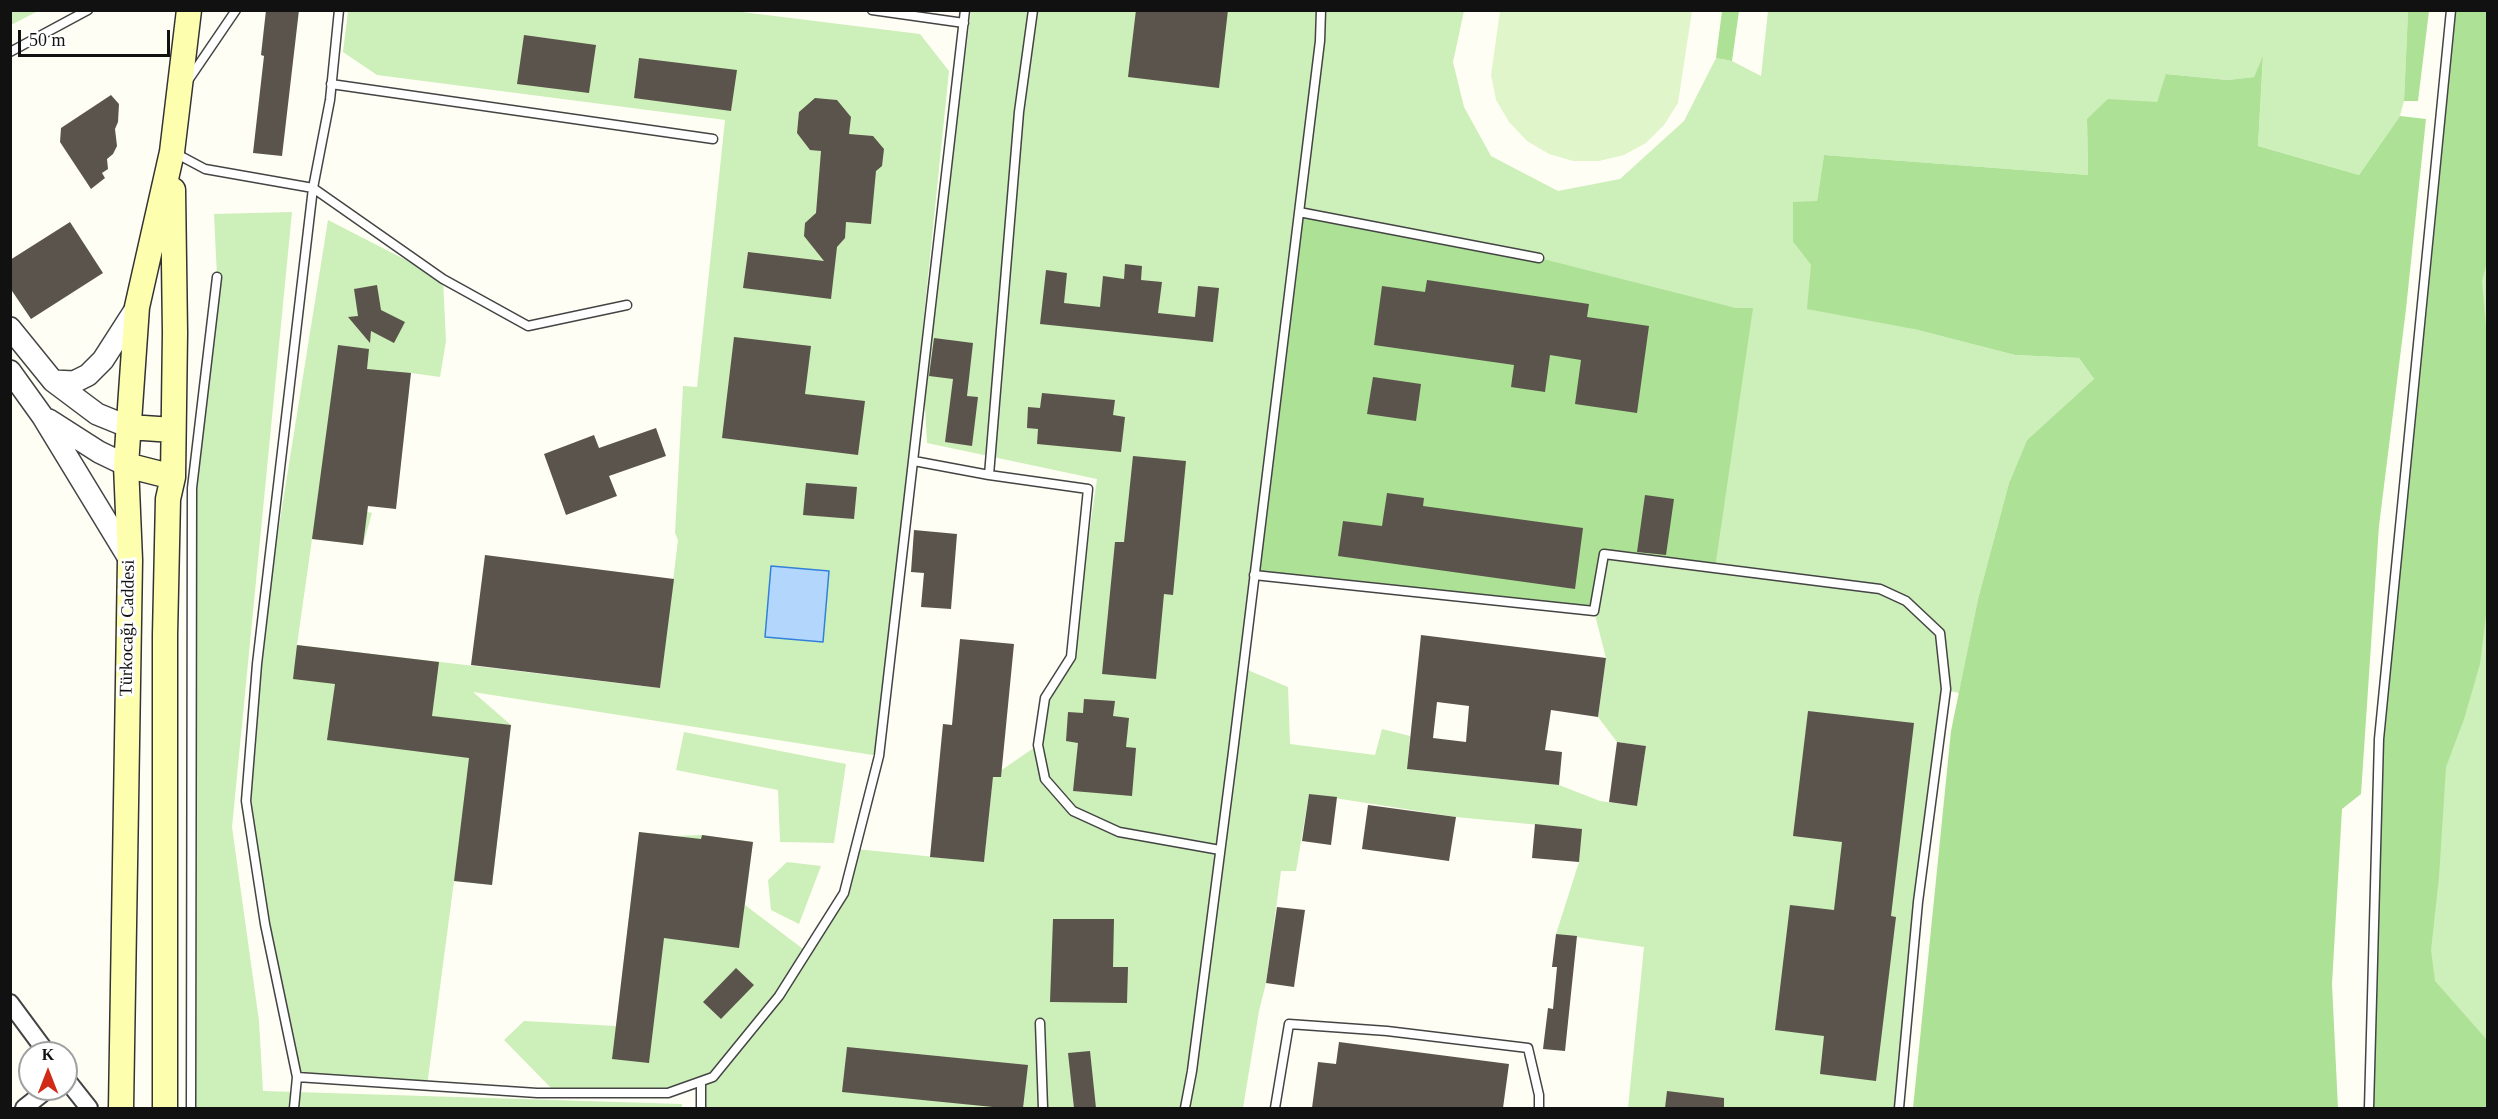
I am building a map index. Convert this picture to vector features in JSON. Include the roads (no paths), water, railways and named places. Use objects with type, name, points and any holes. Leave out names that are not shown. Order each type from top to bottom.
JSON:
[{"type":"main road","name":"Türkocağı Caddesi","points":[[121,1108],[130,560],[126,465],[137,307],[172,152],[189,10]]},
{"type":"main road","name":"Türkocağı Caddesi","points":[[165,1108],[165,635],[168,499],[173,477],[175,333],[172,152]]},
{"type":"main road","points":[[129,427],[173,430]]},
{"type":"main road","points":[[126,465],[173,477]]},
{"type":"street","points":[[53,381],[74,382],[88,375],[103,360],[137,307]]},
{"type":"street","points":[[10,328],[53,381],[97,414],[129,427]]},
{"type":"street","points":[[10,371],[43,417],[130,560]]},
{"type":"street","points":[[43,417],[99,452],[126,465]]},
{"type":"street","points":[[10,1003],[38,1041]]},
{"type":"street","points":[[78,1094],[89,1108]]},
{"type":"lane","points":[[10,52],[88,10]]},
{"type":"lane","points":[[179,94],[236,10]]},
{"type":"lane","points":[[294,1108],[297,1077],[265,924],[246,801],[257,664],[313,188],[331,84],[339,10]]},
{"type":"lane","points":[[872,10],[963,22]]},
{"type":"lane","points":[[297,1077],[537,1093],[668,1093],[701,1082],[713,1077],[779,996],[844,893],[879,756],[965,10]]},
{"type":"lane","points":[[989,475],[1018,112],[1033,10]]},
{"type":"lane","points":[[1185,1108],[1192,1071],[1220,850],[1320,41],[1321,10]]},
{"type":"lane","points":[[2369,1108],[2379,739],[2451,10]]},
{"type":"lane","points":[[331,84],[713,140]]},
{"type":"lane","points":[[172,152],[205,169],[313,188],[443,279],[528,326],[627,305]]},
{"type":"lane","points":[[1299,212],[1539,258]]},
{"type":"lane","points":[[191,1108],[192,488],[217,277]]},
{"type":"lane","points":[[914,461],[989,475],[1088,489],[1071,657],[1045,698],[1038,746],[1045,778],[1073,811],[1119,832],[1220,850]]},
{"type":"lane","points":[[1254,575],[1594,611],[1604,554],[1880,589],[1906,601],[1940,633],[1946,689],[1918,902],[1899,1108]]},
{"type":"lane","points":[[1040,1023],[1044,1108]]},
{"type":"lane","points":[[1275,1108],[1289,1024],[1387,1031],[1528,1048],[1539,1095],[1539,1108]]},
{"type":"lane","points":[[701,1082],[701,1108]]},
{"type":"water","points":[[771,566],[829,571],[823,642],[765,637]]}]
